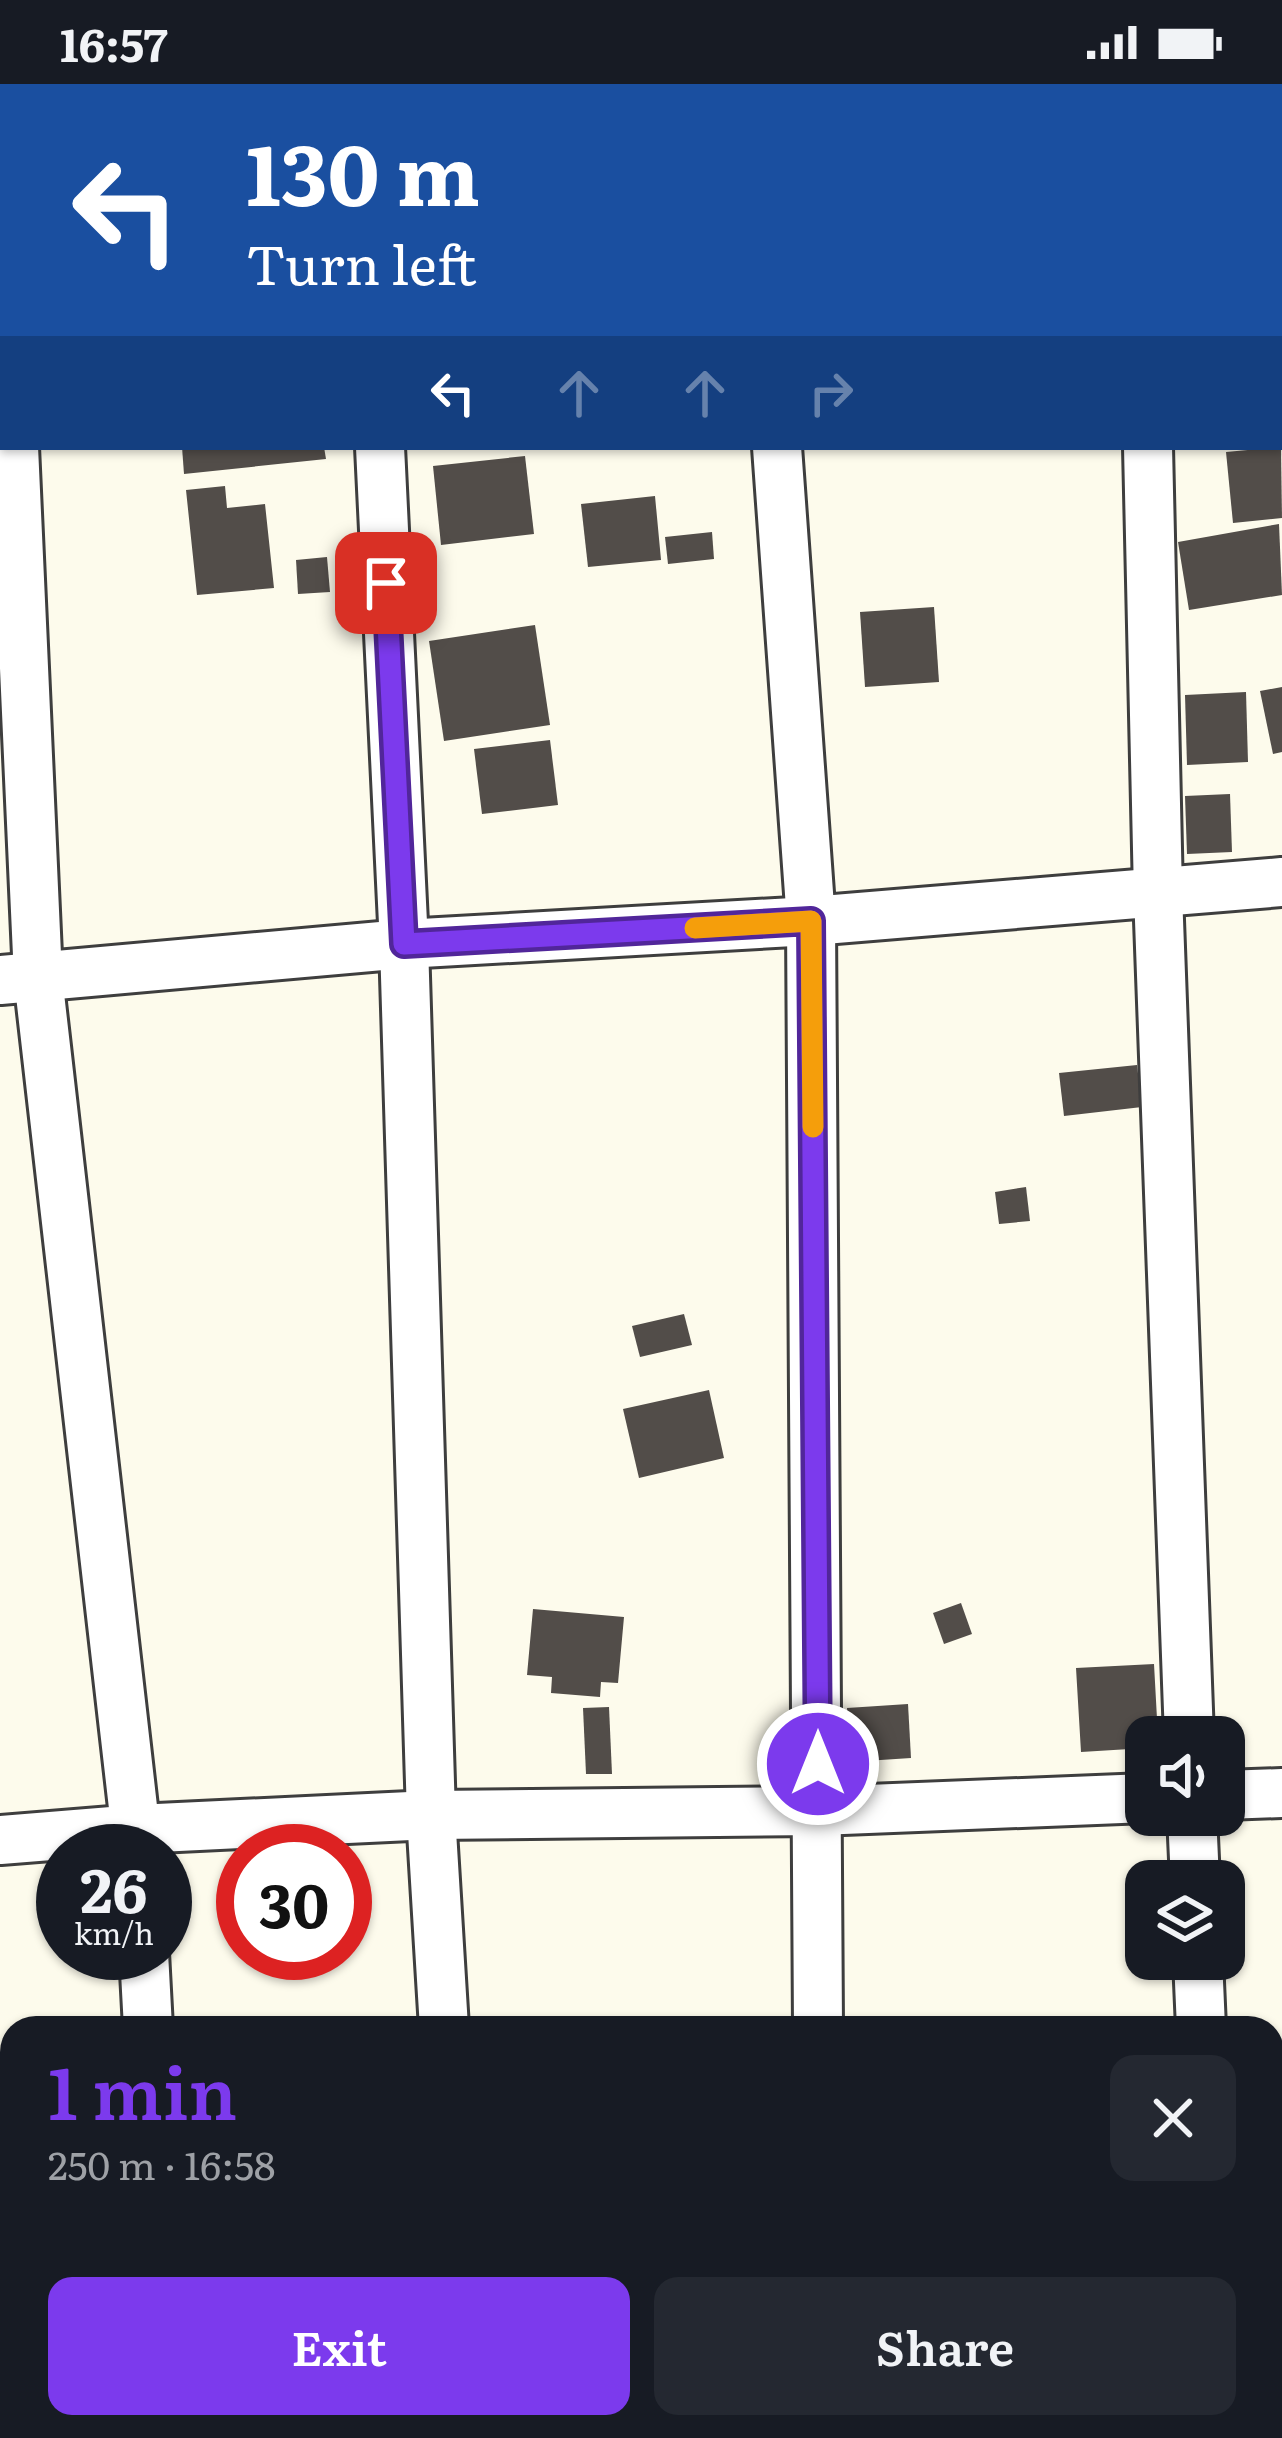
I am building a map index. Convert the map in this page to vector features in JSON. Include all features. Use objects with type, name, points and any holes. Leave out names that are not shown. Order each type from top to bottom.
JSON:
[{"type":"street","points":[[14,450],[19,978],[135,1824]]},
{"type":"street","points":[[380,450],[404,944],[431,1815],[443,2016]]},
{"type":"street","points":[[777,450],[811,921],[818,2016]]},
{"type":"street","points":[[1148,450],[1158,893],[1188,1716]]},
{"type":"street","points":[[19,978],[404,944],[811,921],[1282,882]]},
{"type":"street","points":[[1245,1794],[1282,1793]]},
{"type":"street","points":[[192,1835],[431,1815],[818,1811],[1125,1799]]},
{"type":"street","points":[[0,1840],[36,1840]]},
{"type":"street","points":[[145,1980],[147,2016]]},
{"type":"street","points":[[1199,1980],[1200,2016]]},
{"type":"building","points":[[182,450],[324,450],[326,459],[184,474]]},
{"type":"building","points":[[1281,450],[1282,518],[1233,523],[1226,452]]},
{"type":"building","points":[[525,456],[534,534],[441,545],[433,466]]},
{"type":"building","points":[[225,486],[227,508],[265,504],[274,588],[197,595],[186,490]]},
{"type":"building","points":[[655,496],[661,560],[588,567],[581,504]]},
{"type":"building","points":[[1279,524],[1282,595],[1189,610],[1178,542]]},
{"type":"building","points":[[712,532],[714,559],[668,564],[665,537]]},
{"type":"building","points":[[327,557],[330,592],[298,594],[296,560]]},
{"type":"building","points":[[934,607],[939,682],[865,687],[860,612]]},
{"type":"building","points":[[535,625],[550,725],[444,741],[429,641]]},
{"type":"building","points":[[1282,687],[1282,752],[1273,754],[1260,691]]},
{"type":"building","points":[[1246,692],[1248,762],[1187,765],[1185,695]]},
{"type":"building","points":[[550,740],[558,805],[482,814],[474,749]]},
{"type":"building","points":[[1230,794],[1232,852],[1187,854],[1185,796]]},
{"type":"building","points":[[1137,1065],[1142,1107],[1064,1116],[1059,1073]]},
{"type":"building","points":[[1026,1187],[1030,1221],[999,1224],[995,1192]]},
{"type":"building","points":[[684,1314],[692,1345],[640,1357],[632,1326]]},
{"type":"building","points":[[709,1390],[724,1458],[639,1478],[623,1409]]},
{"type":"building","points":[[961,1603],[972,1634],[944,1644],[933,1613]]},
{"type":"building","points":[[533,1609],[624,1617],[618,1683],[601,1682],[600,1697],[551,1693],[552,1677],[527,1675]]},
{"type":"building","points":[[1154,1664],[1157,1716],[1125,1716],[1125,1749],[1081,1752],[1076,1668]]},
{"type":"building","points":[[908,1704],[911,1758],[850,1762],[847,1708]]},
{"type":"building","points":[[609,1707],[612,1774],[586,1774],[583,1708]]},
{"type":"slow traffic","points":[[695,928],[811,921],[813,1127]]},
{"type":"route","points":[[386,583],[404,944],[811,921],[818,1764]]}]
